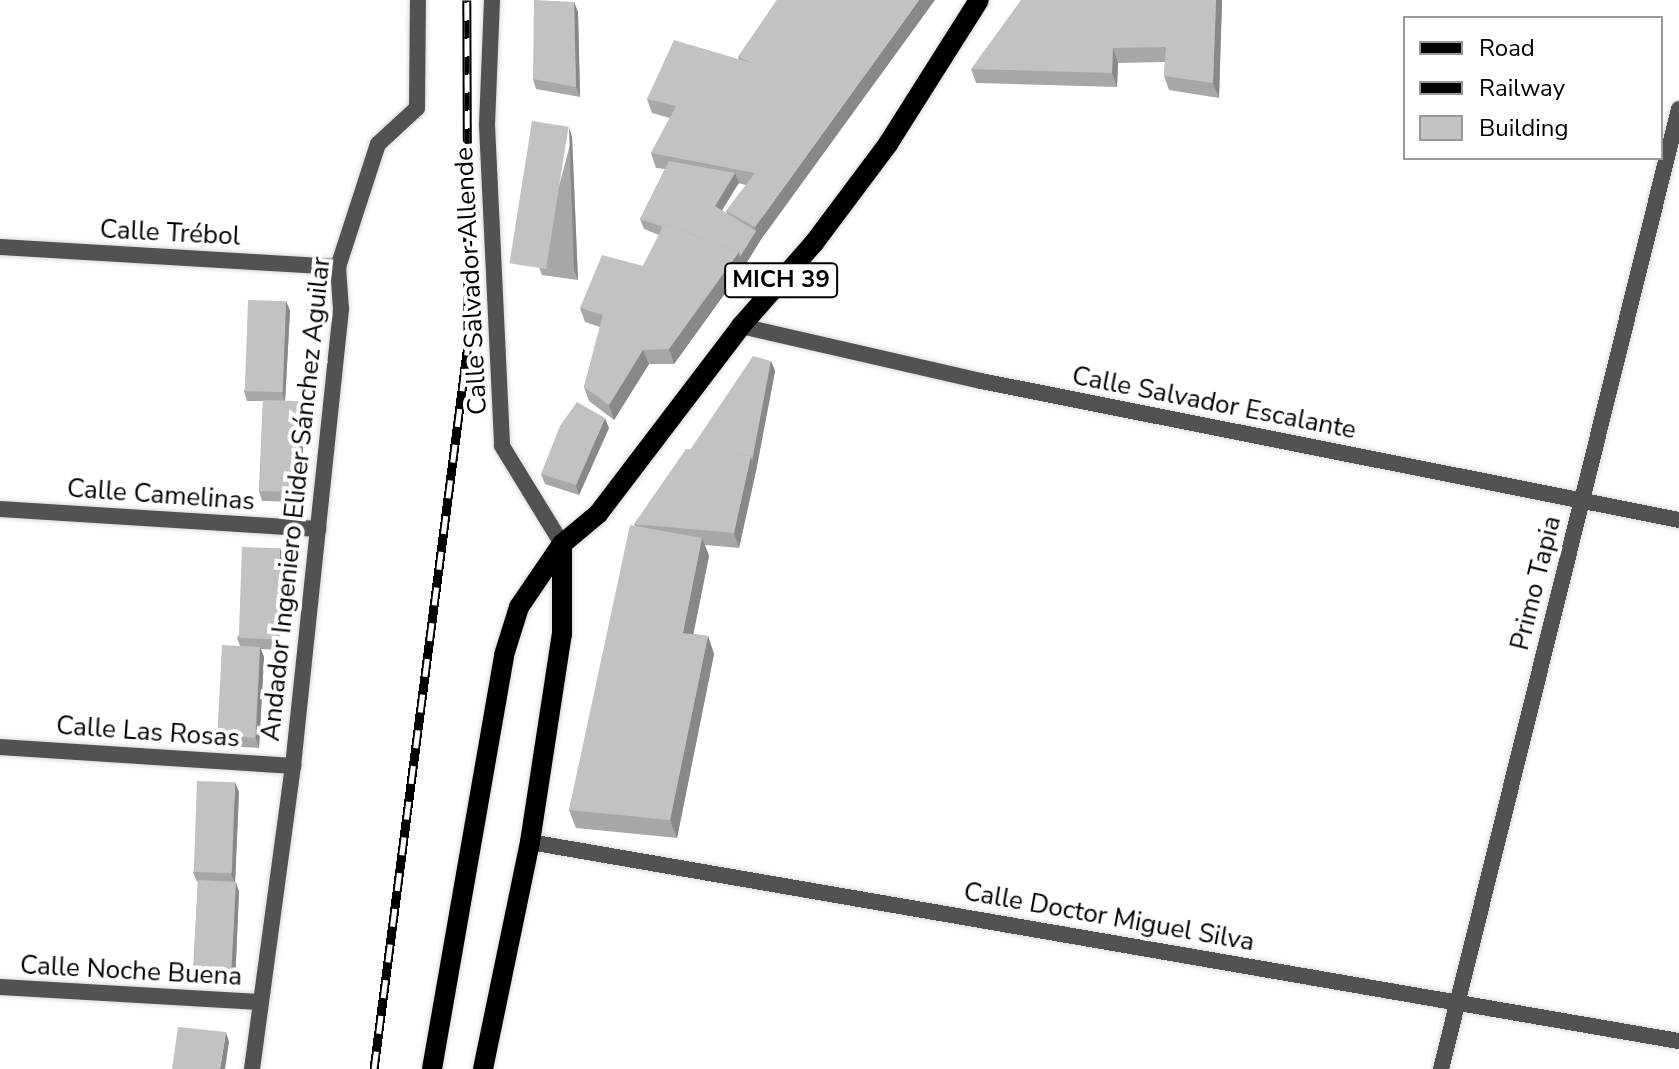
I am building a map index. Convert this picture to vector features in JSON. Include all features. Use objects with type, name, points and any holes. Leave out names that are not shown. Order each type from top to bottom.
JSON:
[{"type":"main road","name":"MICH 39","points":[[432,1069],[504,655],[519,607],[562,544],[598,514],[741,326],[814,243],[888,144],[979,0]]},
{"type":"main road","points":[[483,1069],[530,842],[562,634],[562,544]]},
{"type":"street","name":"Andador Ingeniero Elider Sánchez Aguilar","points":[[252,1069],[293,766],[341,309],[338,267],[378,144],[417,108],[418,0]]},
{"type":"street","name":"Calle Salvador Allende","points":[[492,0],[487,125],[502,446],[562,544]]},
{"type":"street","name":"Primo Tapia","points":[[1441,1069],[1455,1000],[1679,109]]},
{"type":"street","name":"Calle Trébol","points":[[0,247],[338,267]]},
{"type":"street","name":"Calle Salvador Escalante","points":[[741,326],[981,381],[1679,520]]},
{"type":"street","name":"Calle Camelinas","points":[[0,509],[318,529]]},
{"type":"street","name":"Calle Las Rosas","points":[[0,747],[293,766]]},
{"type":"street","name":"Calle Doctor Miguel Silva","points":[[530,842],[1679,1041]]},
{"type":"street","name":"Calle Noche Buena","points":[[0,987],[260,1002]]},
{"type":"building","points":[[534,0],[574,2],[576,87],[533,79]]},
{"type":"building","points":[[777,0],[919,0],[755,227],[726,211],[755,173],[651,153],[676,106],[647,99],[674,40],[755,64],[738,57]]},
{"type":"building","points":[[1021,0],[1216,0],[1213,83],[1164,76],[1166,47],[1113,48],[1112,73],[971,69]]},
{"type":"building","points":[[532,121],[569,127],[546,269],[509,263]]},
{"type":"building","points":[[669,161],[735,173],[715,206],[756,231],[740,257],[739,252],[664,224],[663,227],[640,219]]},
{"type":"building","points":[[664,224],[739,252],[669,349],[643,350],[609,405],[584,387],[603,315],[580,308],[602,255],[643,266]]},
{"type":"building","points":[[248,300],[286,301],[283,392],[245,391]]},
{"type":"building","points":[[753,356],[771,361],[752,461],[751,456],[690,450]]},
{"type":"building","points":[[263,400],[301,401],[298,492],[260,491]]},
{"type":"building","points":[[577,402],[605,418],[576,485],[541,474],[560,426]]},
{"type":"building","points":[[686,449],[751,456],[734,533],[634,524]]},
{"type":"building","points":[[630,525],[702,538],[683,633],[708,636],[670,820],[569,810]]},
{"type":"building","points":[[242,547],[280,548],[277,639],[239,638]]},
{"type":"building","points":[[222,645],[260,647],[255,738],[217,736]]},
{"type":"building","points":[[197,781],[235,782],[232,873],[194,872]]},
{"type":"building","points":[[198,880],[236,882],[231,973],[193,971]]},
{"type":"building","points":[[178,1027],[226,1032],[220,1069],[172,1069]]},
{"type":"railway","points":[[374,1069],[468,344],[467,0]]}]
